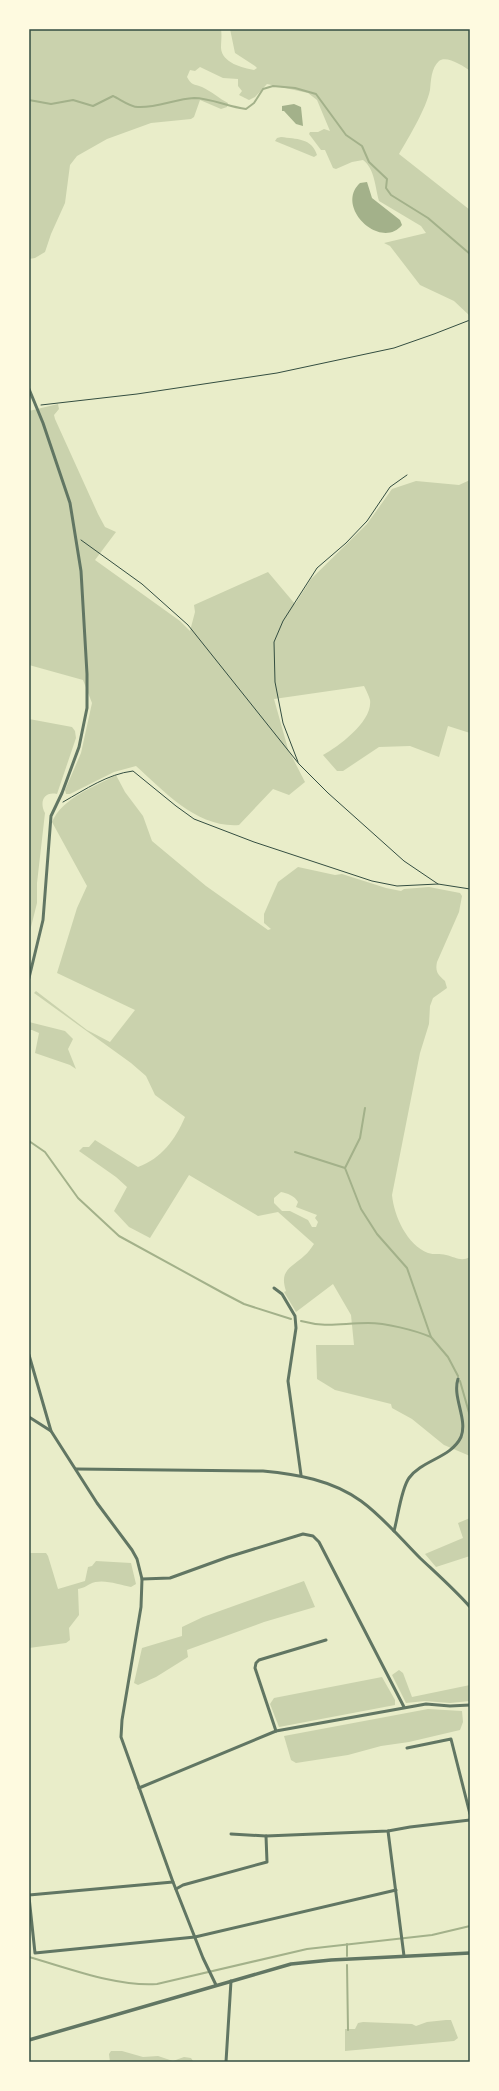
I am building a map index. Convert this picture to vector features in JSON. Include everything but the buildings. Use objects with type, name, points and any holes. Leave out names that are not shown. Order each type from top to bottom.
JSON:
[{"type":"street","points":[[29,389],[37,407],[70,503],[81,571],[87,674],[87,708],[84,732],[56,807],[51,816],[43,920],[29,978]]},
{"type":"street","points":[[274,1288],[290,1304],[295,1316],[296,1328],[288,1381],[301,1475]]},
{"type":"street","points":[[29,1355],[51,1431],[97,1504],[132,1550],[142,1579],[141,1607],[122,1720],[121,1737],[176,1890],[216,1985]]},
{"type":"street","points":[[394,1531],[408,1479],[415,1472],[454,1446],[461,1436],[461,1418],[456,1386],[458,1379]]},
{"type":"street","points":[[29,1417],[51,1431]]},
{"type":"street","points":[[76,1469],[263,1471],[301,1475],[348,1492],[361,1501],[394,1531],[470,1607]]},
{"type":"street","points":[[142,1579],[170,1578],[228,1556],[303,1534],[313,1536],[319,1542],[404,1707]]},
{"type":"street","points":[[276,1731],[255,1668],[256,1662],[326,1640]]},
{"type":"street","points":[[139,1788],[276,1731],[426,1704],[450,1706],[470,1705]]},
{"type":"street","points":[[407,1748],[450,1739],[470,1814]]},
{"type":"street","points":[[231,1834],[266,1836],[388,1831],[470,1820]]},
{"type":"street","points":[[388,1831],[404,1956]]},
{"type":"street","points":[[176,1890],[183,1885],[267,1862],[266,1836]]},
{"type":"street","points":[[173,1882],[29,1896],[35,1953],[195,1937],[396,1890]]},
{"type":"street","points":[[29,2040],[231,1980],[291,1964],[470,1953]]},
{"type":"street","points":[[226,2062],[231,1980]]},
{"type":"path","points":[[37,407],[47,403],[137,394],[255,377],[372,354],[434,334],[470,320]]},
{"type":"path","points":[[299,764],[283,723],[280,709],[275,682],[274,642],[283,621],[317,568],[346,543],[367,521],[390,487],[407,475]]},
{"type":"path","points":[[75,536],[142,584],[188,625],[299,764],[328,793],[404,861],[438,884]]},
{"type":"path","points":[[56,807],[93,785],[119,772],[133,770],[194,819],[254,842],[372,881],[397,886],[438,884],[470,889]]},
{"type":"shaded area","points":[[29,29],[221,29],[221,48],[225,57],[234,64],[254,70],[257,68],[255,66],[235,53],[230,29],[470,29],[470,71],[459,64],[446,59],[439,61],[436,64],[425,106],[399,154],[470,210],[470,316],[454,301],[420,285],[390,246],[384,243],[426,233],[421,226],[379,201],[372,173],[370,168],[363,160],[352,162],[336,169],[333,168],[325,150],[321,150],[309,134],[310,132],[318,132],[324,129],[330,131],[317,100],[308,93],[267,84],[255,97],[249,100],[239,95],[242,91],[238,86],[238,79],[223,78],[200,67],[195,71],[190,70],[187,77],[188,80],[228,103],[227,107],[221,109],[200,100],[194,117],[191,119],[151,123],[107,139],[77,156],[70,165],[65,203],[51,234],[45,252],[35,258],[29,259]]},
{"type":"shaded area","points":[[294,104],[301,107],[303,126],[296,124],[284,111],[282,111],[282,106]]},
{"type":"shaded area","points":[[277,138],[298,139],[307,142],[315,149],[317,155],[314,157],[275,141]]},
{"type":"shaded area","points":[[367,182],[372,198],[400,220],[402,225],[393,232],[383,233],[373,229],[363,223],[356,214],[353,203],[353,193],[360,183]]},
{"type":"shaded area","points":[[58,404],[59,409],[54,415],[55,419],[98,514],[105,527],[116,532],[95,560],[180,621],[190,631],[195,612],[194,605],[268,572],[295,604],[311,579],[367,524],[392,489],[416,481],[459,485],[470,480],[470,733],[448,726],[439,757],[410,746],[379,747],[343,771],[337,771],[323,755],[338,746],[354,732],[366,716],[370,700],[364,686],[274,699],[288,749],[305,782],[289,795],[273,789],[239,825],[209,821],[196,815],[170,797],[136,766],[114,772],[70,794],[66,794],[65,790],[81,753],[92,703],[83,680],[29,665],[29,411]]},
{"type":"shaded area","points":[[29,719],[72,727],[75,731],[76,738],[57,794],[49,794],[43,801],[43,809],[45,813],[37,883],[37,903],[29,935]]},
{"type":"shaded area","points":[[116,775],[125,792],[143,816],[152,841],[206,886],[268,930],[271,929],[264,923],[264,914],[278,882],[298,867],[335,875],[342,874],[386,888],[401,891],[404,889],[429,887],[460,893],[462,896],[459,912],[437,962],[436,968],[438,973],[445,981],[447,988],[433,998],[430,1006],[429,1024],[420,1053],[392,1195],[393,1203],[403,1229],[414,1244],[430,1254],[444,1254],[461,1259],[470,1257],[470,1456],[444,1445],[412,1419],[392,1408],[391,1404],[335,1390],[317,1379],[316,1345],[354,1345],[351,1315],[333,1284],[296,1312],[284,1292],[286,1291],[284,1284],[285,1274],[307,1253],[314,1244],[278,1212],[258,1216],[189,1175],[150,1238],[129,1227],[114,1211],[127,1187],[116,1177],[79,1151],[83,1147],[89,1147],[95,1140],[138,1167],[154,1159],[167,1147],[177,1133],[185,1117],[155,1095],[146,1076],[131,1063],[34,993],[36,991],[87,1030],[110,1042],[135,1010],[57,973],[77,908],[87,886],[52,822],[63,806],[71,800]],"holes":[[[281,1192],[295,1198],[298,1202],[296,1207],[317,1215],[315,1218],[318,1222],[316,1227],[312,1227],[308,1220],[290,1211],[282,1211],[274,1203],[274,1198]]]},
{"type":"shaded area","points":[[29,1022],[65,1031],[73,1039],[68,1049],[76,1069],[70,1065],[35,1053],[39,1033],[29,1030]]},
{"type":"shaded area","points":[[470,1518],[470,1556],[436,1567],[425,1554],[463,1538],[458,1523]]},
{"type":"shaded area","points":[[29,1553],[46,1553],[58,1589],[85,1581],[88,1567],[92,1566],[96,1561],[131,1563],[136,1584],[131,1587],[110,1582],[95,1582],[78,1589],[79,1615],[69,1628],[70,1640],[66,1643],[29,1648]]},
{"type":"shaded area","points":[[304,1581],[315,1607],[264,1622],[187,1650],[188,1657],[156,1677],[138,1685],[134,1683],[142,1648],[182,1636],[182,1627],[203,1617]]},
{"type":"shaded area","points":[[399,1670],[403,1673],[412,1697],[470,1685],[470,1701],[450,1703],[425,1701],[406,1703],[392,1675]]},
{"type":"shaded area","points":[[382,1677],[395,1700],[395,1705],[279,1727],[270,1704],[274,1698]]},
{"type":"shaded area","points":[[428,1709],[462,1711],[463,1722],[460,1730],[409,1742],[381,1746],[348,1755],[296,1763],[291,1760],[284,1736]]},
{"type":"shaded area","points":[[451,2020],[458,2038],[454,2041],[345,2051],[345,2029],[355,2029],[358,2023],[412,2024],[416,2026],[427,2022]]},
{"type":"shaded area","points":[[111,2051],[122,2051],[143,2057],[158,2056],[173,2061],[184,2057],[191,2058],[193,2061],[110,2062],[109,2054]]},
{"type":"waterway","points":[[29,100],[51,104],[73,100],[93,106],[113,96],[132,106],[145,107],[180,100],[200,98],[246,109],[254,103],[263,89],[273,86],[295,88],[316,94],[346,135],[362,146],[369,162],[387,179],[386,188],[391,195],[428,218],[470,254]]},
{"type":"waterway","points":[[365,1108],[360,1138],[345,1168],[361,1209],[377,1234],[407,1268],[431,1337],[448,1357],[458,1376]]},
{"type":"waterway","points":[[29,1141],[45,1152],[78,1198],[119,1236],[244,1304],[291,1319]]},
{"type":"waterway","points":[[295,1152],[345,1168]]},
{"type":"waterway","points":[[301,1321],[327,1325],[368,1323],[383,1324],[408,1329],[431,1337]]},
{"type":"waterway","points":[[460,1381],[470,1416]]},
{"type":"waterway","points":[[29,1957],[109,1980],[126,1983],[157,1984],[307,1949],[432,1935],[470,1926]]},
{"type":"waterway","points":[[347,1944],[347,1956]]},
{"type":"waterway","points":[[347,1965],[348,2030]]}]
